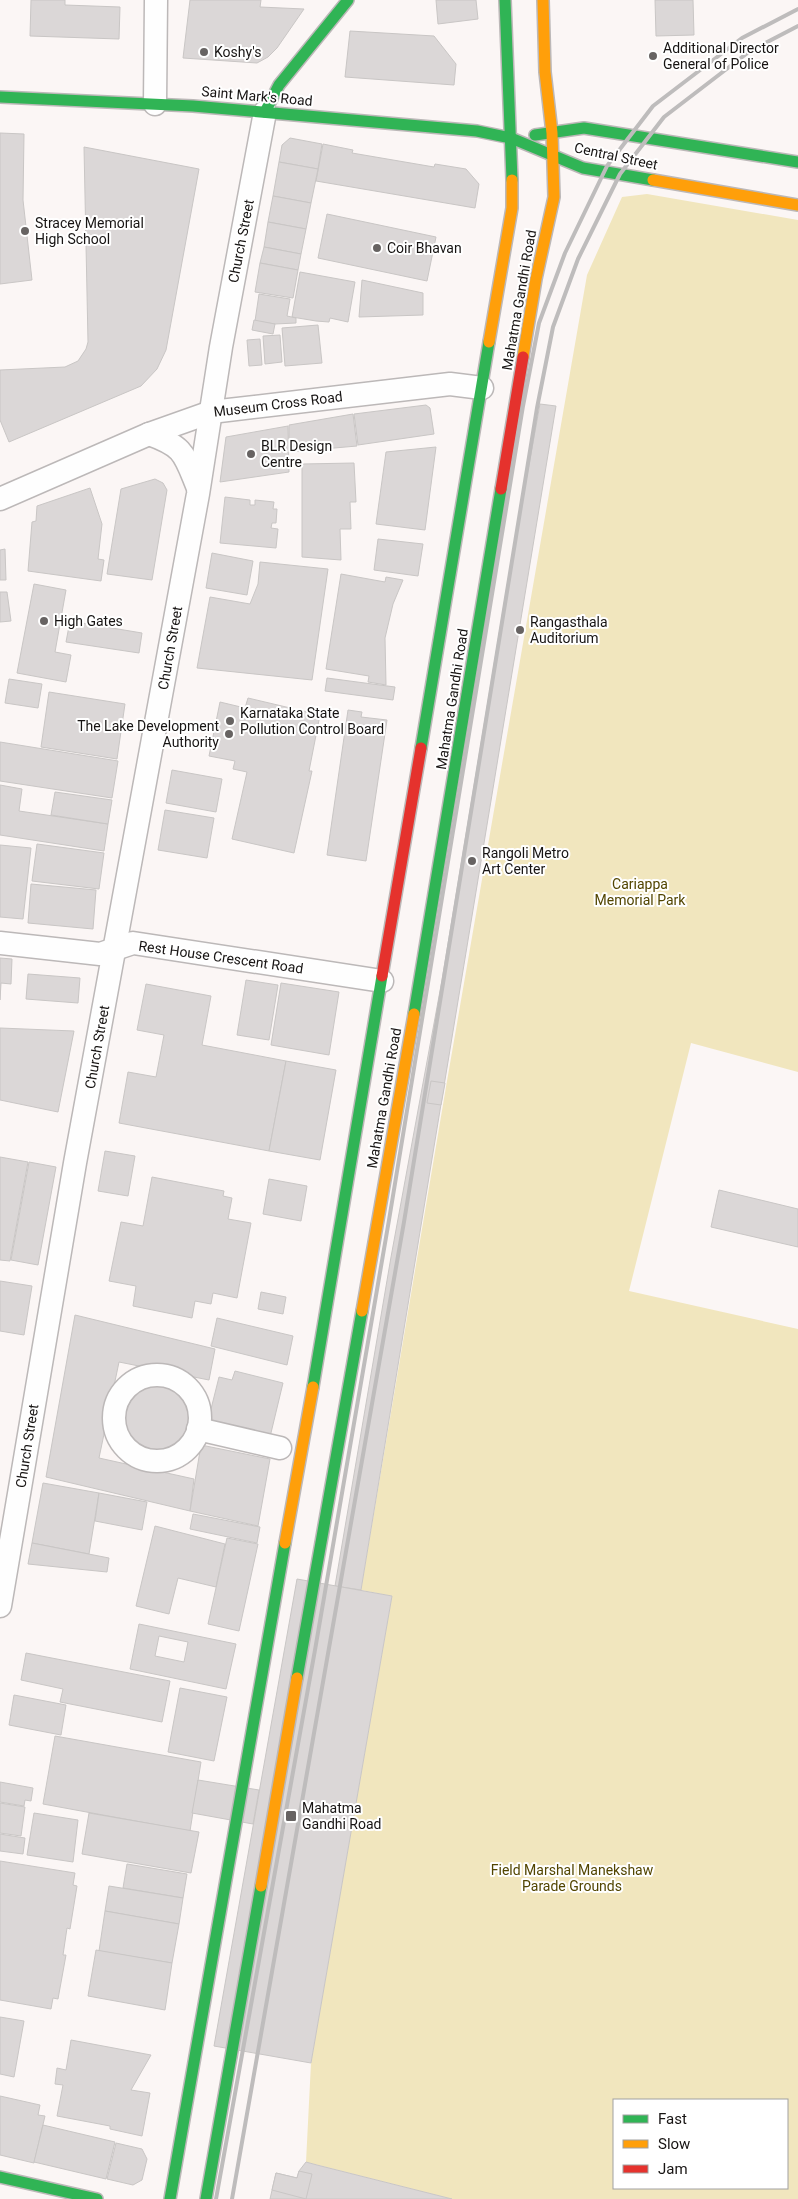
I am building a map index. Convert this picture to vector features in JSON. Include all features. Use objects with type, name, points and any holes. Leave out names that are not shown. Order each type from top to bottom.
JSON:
[{"type":"main road","points":[[265,112],[279,85],[348,0]]},
{"type":"main road","name":"Mahatma Gandhi Road","points":[[170,2199],[250,1734],[303,1446],[512,208],[513,190],[505,0]]},
{"type":"main road","name":"Mahatma Gandhi Road","points":[[206,2199],[419,983],[536,279],[554,197],[552,133],[546,88],[543,0]]},
{"type":"main road","name":"Saint Mark's Road","points":[[0,97],[155,104],[265,112],[476,131],[511,138]]},
{"type":"main road","name":"Central Street","points":[[511,138],[584,128],[798,162]]},
{"type":"main road","name":"Central Street","points":[[511,138],[583,168],[798,205]]},
{"type":"main road","points":[[0,2177],[97,2199]]},
{"type":"street","points":[[155,104],[156,0]]},
{"type":"street","name":"Church Street","points":[[0,1606],[75,1163],[116,949],[265,112]]},
{"type":"street","name":"Museum Cross Road","points":[[0,499],[149,434],[211,412],[450,384],[482,388]]},
{"type":"street","points":[[149,434],[169,442],[180,449],[199,489]]},
{"type":"street","name":"Rest House Crescent Road","points":[[0,943],[100,954],[133,943],[382,981]]},
{"type":"street","points":[[198,1429],[280,1448]]},
{"type":"green space","name":"Field Marshal Manekshaw Parade Grounds","points":[[647,194],[798,220],[798,1072],[691,1043],[629,1291],[798,1329],[798,2199],[452,2199],[306,2162],[311,2063],[392,1596],[361,1590],[587,275],[622,197]]},
{"type":"building","points":[[31,0],[65,0],[65,5],[120,7],[119,39],[30,36]]},
{"type":"building","points":[[190,0],[261,0],[260,7],[304,9],[277,48],[268,57],[257,63],[183,58]]},
{"type":"building","points":[[436,0],[476,0],[478,19],[438,24]]},
{"type":"building","points":[[655,0],[693,0],[694,35],[656,36]]},
{"type":"building","points":[[350,31],[434,36],[456,64],[454,85],[345,77]]},
{"type":"building","points":[[0,133],[24,134],[23,200],[32,280],[0,284]]},
{"type":"building","points":[[290,138],[322,144],[318,169],[279,162],[282,145]]},
{"type":"building","points":[[323,144],[353,150],[352,153],[434,167],[435,164],[466,169],[479,184],[475,208],[316,181]]},
{"type":"building","points":[[84,147],[199,169],[166,350],[157,369],[141,386],[9,442],[0,420],[0,370],[65,367],[78,361],[88,342]]},
{"type":"building","points":[[279,162],[318,169],[311,203],[273,196]]},
{"type":"building","points":[[273,196],[311,203],[306,229],[268,222]]},
{"type":"building","name":"Coir Bhavan","points":[[327,214],[436,237],[427,281],[318,258]]},
{"type":"building","points":[[268,222],[306,229],[301,254],[264,247]]},
{"type":"building","points":[[264,247],[301,254],[298,270],[260,263]]},
{"type":"building","points":[[260,263],[298,270],[293,298],[255,292]]},
{"type":"building","points":[[300,272],[355,282],[348,322],[330,318],[329,322],[292,317]]},
{"type":"building","points":[[362,280],[423,293],[423,315],[359,317]]},
{"type":"building","points":[[259,294],[290,299],[287,316],[296,318],[296,323],[275,324],[255,321]]},
{"type":"building","points":[[254,320],[275,324],[273,334],[252,330]]},
{"type":"building","points":[[318,325],[322,363],[285,366],[282,328]]},
{"type":"building","points":[[280,335],[282,362],[265,364],[263,336]]},
{"type":"building","points":[[260,339],[262,365],[249,366],[247,340]]},
{"type":"building","points":[[540,404],[556,406],[361,1590],[335,1586],[391,1257],[442,980],[507,586]]},
{"type":"building","points":[[426,405],[430,408],[434,434],[358,445],[354,414]]},
{"type":"building","points":[[353,414],[357,446],[289,452],[289,425]]},
{"type":"building","points":[[288,426],[289,472],[220,482],[226,437]]},
{"type":"building","points":[[436,447],[425,530],[376,524],[386,452]]},
{"type":"building","points":[[354,463],[356,502],[350,502],[351,529],[340,529],[341,560],[302,557],[302,464]]},
{"type":"building","points":[[155,479],[163,483],[167,490],[152,580],[107,574],[121,489]]},
{"type":"building","points":[[90,488],[102,524],[98,559],[104,560],[101,581],[28,571],[32,522],[36,521],[37,506]]},
{"type":"building","points":[[225,497],[250,500],[250,505],[255,505],[255,500],[274,502],[273,509],[277,509],[276,523],[272,523],[271,528],[278,529],[276,548],[220,543]]},
{"type":"building","points":[[378,539],[423,544],[418,576],[374,570]]},
{"type":"building","points":[[5,549],[6,580],[0,580],[0,550]]},
{"type":"building","points":[[212,553],[253,561],[247,595],[206,588]]},
{"type":"building","points":[[260,562],[328,569],[312,680],[197,668],[210,597],[250,604],[258,584]]},
{"type":"building","points":[[341,574],[385,582],[386,577],[403,580],[393,604],[385,638],[386,685],[368,682],[369,676],[326,669]]},
{"type":"building","name":"High Gates","points":[[34,584],[66,590],[55,652],[71,655],[66,682],[17,673]]},
{"type":"building","points":[[0,592],[7,592],[11,621],[0,622]]},
{"type":"building","points":[[70,621],[142,633],[139,653],[66,642]]},
{"type":"building","points":[[327,678],[395,687],[393,700],[325,691]]},
{"type":"building","points":[[9,679],[42,684],[38,708],[5,703]]},
{"type":"building","points":[[49,692],[125,704],[117,759],[41,747]]},
{"type":"building","points":[[248,698],[320,715],[309,771],[312,771],[294,853],[232,839],[247,772],[233,769],[235,761],[209,756],[220,702],[245,708]]},
{"type":"building","points":[[348,710],[362,712],[361,717],[387,720],[366,861],[327,855]]},
{"type":"building","points":[[0,742],[118,761],[112,798],[0,781]]},
{"type":"building","points":[[172,770],[222,779],[216,812],[166,803]]},
{"type":"building","points":[[0,785],[22,789],[19,811],[108,824],[104,851],[0,835]]},
{"type":"building","points":[[55,792],[112,800],[108,824],[51,815]]},
{"type":"building","points":[[165,810],[214,818],[207,858],[158,850]]},
{"type":"building","points":[[37,844],[104,853],[99,889],[32,881]]},
{"type":"building","points":[[0,845],[31,848],[23,919],[0,917]]},
{"type":"building","points":[[31,884],[96,890],[93,929],[28,923]]},
{"type":"building","points":[[0,958],[12,959],[11,984],[1,983],[0,1000]]},
{"type":"building","points":[[28,974],[80,978],[78,1003],[26,999]]},
{"type":"building","points":[[246,980],[278,985],[269,1040],[237,1035]]},
{"type":"building","points":[[281,983],[339,992],[329,1055],[271,1045]]},
{"type":"building","points":[[146,984],[211,996],[202,1045],[286,1061],[269,1151],[119,1123],[128,1072],[156,1077],[164,1035],[137,1030]]},
{"type":"building","points":[[0,1028],[74,1031],[58,1112],[0,1100]]},
{"type":"building","points":[[286,1061],[336,1070],[320,1160],[269,1151]]},
{"type":"building","points":[[431,1081],[445,1083],[441,1105],[427,1103]]},
{"type":"building","points":[[105,1151],[135,1156],[128,1196],[98,1191]]},
{"type":"building","points":[[0,1157],[28,1162],[10,1261],[0,1260]]},
{"type":"building","points":[[29,1162],[56,1167],[38,1265],[11,1260]]},
{"type":"building","points":[[152,1177],[224,1191],[223,1196],[232,1198],[228,1219],[251,1223],[237,1298],[213,1293],[211,1304],[195,1301],[192,1318],[133,1306],[136,1286],[109,1281],[121,1222],[143,1226]]},
{"type":"building","points":[[269,1179],[307,1186],[301,1221],[263,1214]]},
{"type":"building","points":[[719,1190],[798,1209],[798,1247],[711,1227]]},
{"type":"building","points":[[0,1281],[32,1286],[24,1335],[0,1331]]},
{"type":"building","points":[[261,1292],[286,1297],[283,1314],[258,1309]]},
{"type":"building","points":[[75,1315],[215,1349],[209,1380],[119,1362],[99,1458],[194,1479],[190,1511],[46,1477]]},
{"type":"building","points":[[217,1318],[293,1336],[287,1365],[211,1346]]},
{"type":"building","points":[[235,1371],[283,1383],[270,1437],[208,1421],[219,1377],[232,1380]]},
{"type":"building","points":[[150,1384],[164,1384],[176,1389],[186,1399],[191,1411],[191,1425],[186,1437],[176,1447],[164,1452],[150,1452],[138,1447],[128,1437],[123,1425],[123,1411],[128,1399],[138,1389]]},
{"type":"building","points":[[201,1445],[270,1459],[258,1526],[190,1511]]},
{"type":"building","points":[[43,1483],[99,1493],[89,1554],[32,1543]]},
{"type":"building","points":[[99,1493],[147,1502],[142,1530],[95,1521]]},
{"type":"building","points":[[193,1514],[260,1527],[257,1543],[190,1529]]},
{"type":"building","points":[[155,1526],[225,1544],[216,1587],[178,1578],[169,1614],[136,1606]]},
{"type":"building","points":[[227,1538],[258,1544],[239,1631],[208,1624]]},
{"type":"building","points":[[32,1543],[109,1558],[107,1572],[28,1564]]},
{"type":"building","points":[[297,1579],[392,1596],[311,2063],[214,2046]]},
{"type":"building","points":[[139,1624],[236,1644],[226,1689],[130,1669]],"holes":[[[159,1636],[188,1642],[184,1662],[155,1656]]]},
{"type":"building","points":[[26,1653],[170,1681],[162,1722],[60,1702],[63,1689],[21,1680]]},
{"type":"building","points":[[180,1688],[227,1697],[214,1761],[168,1752]]},
{"type":"building","points":[[14,1695],[66,1705],[61,1735],[9,1725]]},
{"type":"building","points":[[55,1736],[201,1762],[190,1831],[43,1804]]},
{"type":"building","points":[[198,1780],[259,1790],[253,1824],[192,1813]]},
{"type":"building","points":[[0,1782],[33,1788],[31,1801],[25,1800],[24,1806],[0,1802]]},
{"type":"building","points":[[0,1803],[25,1807],[21,1836],[0,1833]]},
{"type":"building","points":[[34,1813],[78,1820],[73,1862],[27,1855]]},
{"type":"building","points":[[89,1813],[199,1832],[191,1873],[82,1854]]},
{"type":"building","points":[[0,1834],[25,1838],[23,1854],[0,1851]]},
{"type":"building","points":[[0,1861],[75,1873],[73,1885],[77,1886],[70,1929],[67,1928],[63,1955],[66,1955],[58,1999],[53,1998],[51,2009],[0,2000]]},
{"type":"building","points":[[127,1864],[187,1874],[183,1898],[123,1888]]},
{"type":"building","points":[[109,1886],[183,1898],[179,1924],[105,1911]]},
{"type":"building","points":[[105,1911],[179,1924],[172,1963],[99,1951]]},
{"type":"building","points":[[96,1950],[172,1963],[165,2010],[88,1996]]},
{"type":"building","points":[[0,2017],[24,2021],[14,2077],[0,2074]]},
{"type":"building","points":[[71,2040],[151,2055],[131,2090],[150,2093],[142,2136],[110,2129],[110,2126],[57,2116],[63,2085],[55,2084],[57,2068],[66,2070]]},
{"type":"building","points":[[0,2096],[40,2105],[38,2115],[45,2116],[34,2163],[0,2155]]},
{"type":"building","points":[[43,2125],[115,2142],[106,2179],[34,2162]]},
{"type":"building","points":[[116,2143],[142,2149],[147,2159],[142,2180],[133,2185],[107,2179]]},
{"type":"building","points":[[306,2162],[452,2199],[270,2199],[276,2173],[297,2178],[299,2171]]},
{"type":"building","points":[[299,2171],[312,2174],[306,2199],[272,2190],[276,2173],[297,2178]]},
{"type":"railway","points":[[216,2199],[315,1650],[389,1220],[523,406],[539,323],[565,253],[607,166],[653,106],[742,38],[798,9]]},
{"type":"railway","points":[[232,2199],[404,1222],[537,408],[553,327],[578,259],[620,174],[664,117],[750,51],[798,26]]},
{"type":"traffic: fast","points":[[265,112],[279,85],[348,0]]},
{"type":"traffic: fast","points":[[505,0],[512,180]]},
{"type":"traffic: fast","points":[[0,97],[193,106],[477,131],[511,138],[583,168],[653,180]]},
{"type":"traffic: fast","points":[[535,135],[584,128],[798,162]]},
{"type":"traffic: fast","points":[[421,748],[489,342]]},
{"type":"traffic: fast","points":[[414,1014],[501,489]]},
{"type":"traffic: fast","points":[[313,1387],[382,976]]},
{"type":"traffic: fast","points":[[297,1678],[362,1311]]},
{"type":"traffic: fast","points":[[170,2199],[285,1543]]},
{"type":"traffic: fast","points":[[206,2199],[261,1886]]},
{"type":"traffic: fast","points":[[0,2177],[97,2199]]},
{"type":"traffic: slow","points":[[523,357],[536,279],[554,197],[552,133],[545,72],[543,0]]},
{"type":"traffic: slow","points":[[489,342],[512,208],[512,180]]},
{"type":"traffic: slow","points":[[653,180],[798,205]]},
{"type":"traffic: slow","points":[[362,1311],[414,1014]]},
{"type":"traffic: slow","points":[[285,1543],[313,1387]]},
{"type":"traffic: slow","points":[[261,1886],[297,1678]]},
{"type":"traffic: jam","points":[[501,489],[523,357]]},
{"type":"traffic: jam","points":[[382,976],[421,748]]},
{"type":"place","name":"Koshy's","points":[[204,52]]},
{"type":"place","name":"Additional Director General of Police","points":[[653,56]]},
{"type":"place","name":"Stracey Memorial High School","points":[[25,231]]},
{"type":"place","name":"Coir Bhavan","points":[[377,248]]},
{"type":"place","name":"BLR Design Centre","points":[[251,454]]},
{"type":"place","name":"High Gates","points":[[44,621]]},
{"type":"place","name":"Rangasthala Auditorium","points":[[520,630]]},
{"type":"place","name":"Karnataka State Pollution Control Board","points":[[230,721]]},
{"type":"place","name":"The Lake Development Authority","points":[[229,734]]},
{"type":"place","name":"Rangoli Metro Art Center","points":[[472,861]]},
{"type":"place","name":"Mahatma Gandhi Road","points":[[291,1816]]},
{"type":"park label","name":"Cariappa Memorial Park","points":[[640,892]]}]
